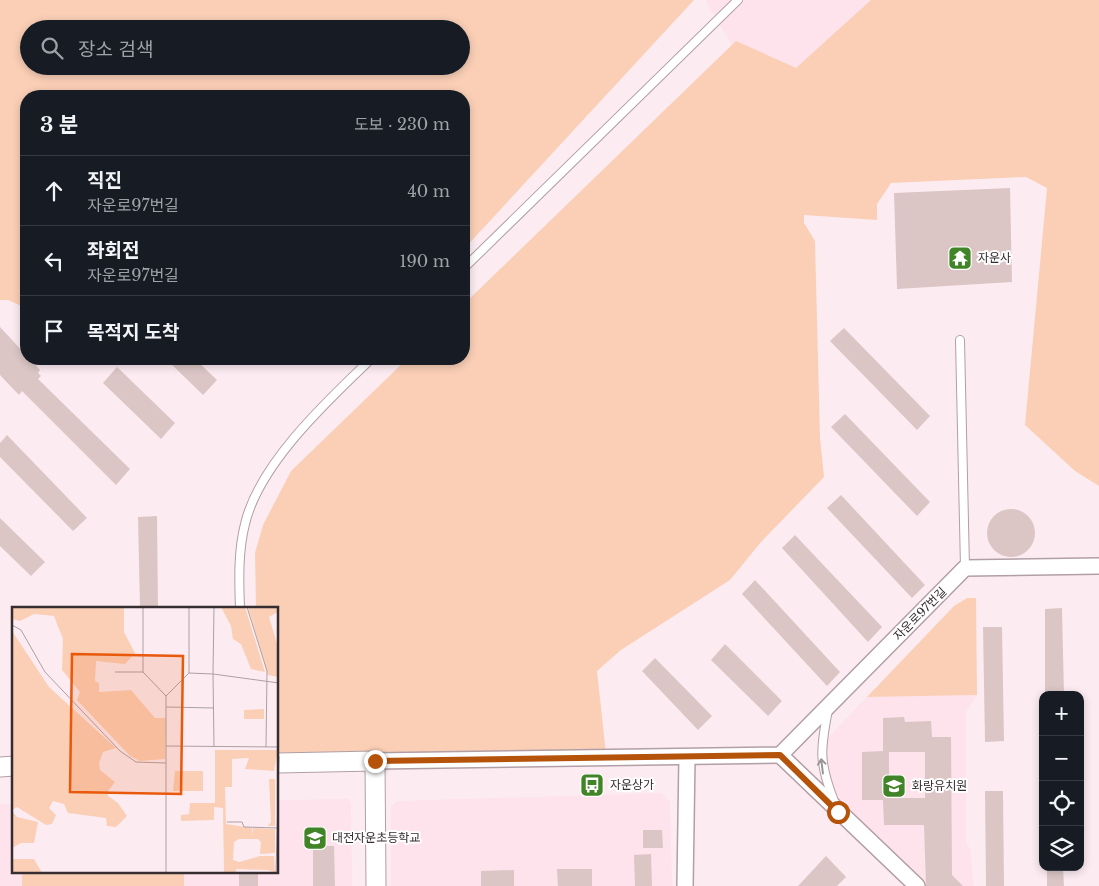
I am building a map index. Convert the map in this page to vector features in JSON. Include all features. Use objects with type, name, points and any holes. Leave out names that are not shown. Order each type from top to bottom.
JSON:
[{"type":"street","points":[[965,568],[1099,566]]},
{"type":"street","name":"자운로97번길","points":[[780,755],[965,568]]},
{"type":"street","points":[[279,763],[780,755],[917,886]]},
{"type":"street","points":[[685,886],[687,756]]},
{"type":"street","points":[[375,761],[376,886]]},
{"type":"lane","points":[[470,262],[738,0]]},
{"type":"lane","points":[[960,340],[965,568]]},
{"type":"lane","points":[[240,607],[239,575],[245,524],[266,473],[332,396],[365,365]]},
{"type":"lane","points":[[829,706],[820,749],[823,774],[838,812]]},
{"type":"shaded area","points":[[0,0],[694,0],[470,243],[470,90],[20,90],[20,305],[8,300],[0,300]]},
{"type":"shaded area","points":[[705,0],[1099,0],[1099,9],[769,107]]},
{"type":"shaded area","points":[[871,0],[1099,0],[1099,486],[1075,471],[1025,425],[1047,188],[1026,177],[891,183],[877,204],[877,220],[804,215],[804,223],[815,241],[820,438],[824,477],[761,542],[730,580],[621,650],[597,671],[606,754],[279,754],[279,607],[256,607],[255,553],[263,525],[291,471],[401,365],[470,365],[470,298],[736,41],[796,68]]},
{"type":"shaded area","points":[[967,598],[976,598],[977,695],[867,697],[954,606]]},
{"type":"shaded area","name":"화랑유치원","points":[[977,695],[966,712],[966,842],[971,851],[973,886],[916,886],[824,793],[820,779],[820,766],[826,740],[867,697]]},
{"type":"shaded area","points":[[662,793],[670,802],[672,886],[391,886],[391,806],[397,801]]},
{"type":"shaded area","name":"대전자운초등학교","points":[[348,799],[351,803],[352,886],[0,886],[0,804],[12,804],[12,874],[279,874],[279,800]]},
{"type":"shaded area","points":[[22,874],[184,874],[184,886],[22,886]]},
{"type":"building","points":[[1010,188],[1012,282],[897,289],[894,193]]},
{"type":"building","points":[[0,327],[20,349],[20,365],[35,365],[40,370],[38,373],[41,376],[38,379],[130,469],[116,485],[22,391],[19,395],[0,375]]},
{"type":"building","points":[[844,328],[930,416],[917,430],[830,341]]},
{"type":"building","points":[[172,365],[201,365],[217,380],[203,395]]},
{"type":"building","points":[[117,367],[175,423],[161,439],[103,383]]},
{"type":"building","points":[[845,414],[930,502],[917,516],[831,427]]},
{"type":"building","points":[[7,435],[87,518],[73,531],[0,457],[0,443]]},
{"type":"building","points":[[841,495],[925,585],[912,598],[827,508]]},
{"type":"building","points":[[1011,509],[1020,511],[1028,516],[1033,524],[1035,533],[1033,542],[1028,550],[1020,555],[1011,557],[1002,555],[994,550],[989,542],[987,533],[989,524],[994,516],[1002,511]]},
{"type":"building","points":[[157,516],[158,607],[140,607],[138,517]]},
{"type":"building","points":[[0,518],[45,562],[31,576],[0,546]]},
{"type":"building","points":[[795,535],[882,627],[868,642],[782,548]]},
{"type":"building","points":[[755,580],[840,672],[827,686],[742,594]]},
{"type":"building","points":[[1062,608],[1064,691],[1045,691],[1045,609]]},
{"type":"building","points":[[983,627],[1002,627],[1004,741],[985,742]]},
{"type":"building","points":[[725,644],[782,701],[768,716],[711,660]]},
{"type":"building","points":[[655,658],[712,716],[698,730],[642,671]]},
{"type":"building","points":[[904,717],[905,722],[931,721],[932,737],[951,737],[952,875],[963,886],[926,886],[924,825],[884,825],[883,800],[862,800],[862,752],[883,751],[883,718]],"holes":[[[889,752],[925,752],[925,798],[889,798]]]},
{"type":"building","points":[[985,791],[1003,791],[1004,886],[986,886]]},
{"type":"building","points":[[643,830],[662,830],[663,848],[643,848]]},
{"type":"building","points":[[313,846],[334,846],[335,886],[313,886]]},
{"type":"building","points":[[651,854],[652,886],[635,886],[634,855]]},
{"type":"building","points":[[826,856],[846,877],[837,886],[798,886]]},
{"type":"building","points":[[557,869],[592,869],[592,886],[558,886]]},
{"type":"building","points":[[514,870],[514,886],[481,886],[481,871]]},
{"type":"building","points":[[1047,871],[1063,871],[1064,886],[1047,886]]},
{"type":"building","points":[[239,874],[258,874],[258,886],[239,886]]},
{"type":"place","name":"자운사","points":[[960,258]]},
{"type":"place","name":"자운상가","points":[[592,785]]},
{"type":"place","name":"화랑유치원","points":[[894,786]]},
{"type":"place","name":"대전자운초등학교","points":[[315,838]]},
{"type":"route","points":[[375,761],[780,755],[838,812]]}]
